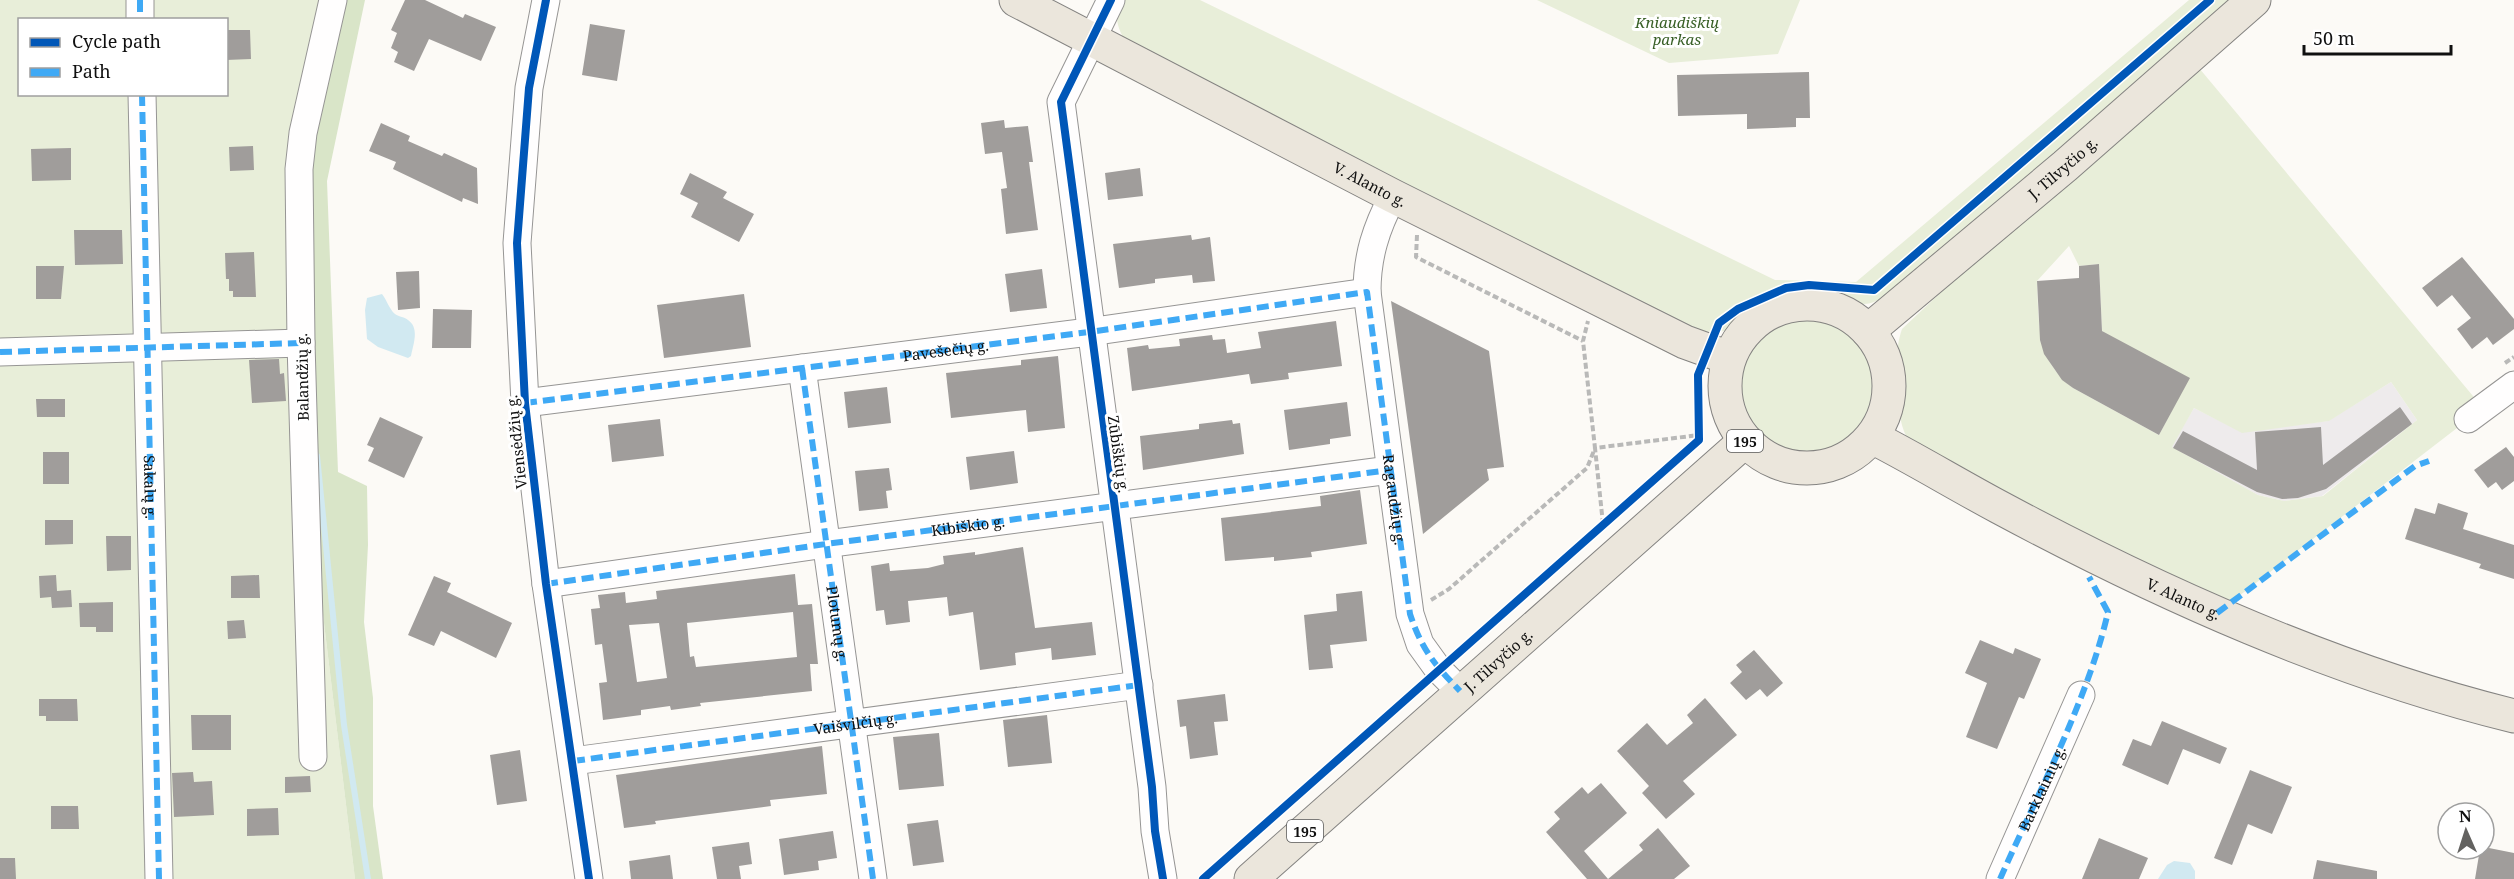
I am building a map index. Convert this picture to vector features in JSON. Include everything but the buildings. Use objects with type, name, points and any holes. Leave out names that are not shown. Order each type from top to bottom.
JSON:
[{"type":"main road","name":"V. Alanto g.","points":[[1016,0],[1393,196],[1685,342],[1729,358]]},
{"type":"main road","name":"J. Tilvyčio g.","points":[[1868,332],[2056,173],[2254,0]]},
{"type":"main road","name":"195","points":[[1813,304],[1834,308],[1852,318],[1868,332],[1883,356],[1889,384],[1885,412],[1872,437],[1845,459],[1828,466],[1810,469],[1773,462],[1745,441],[1732,423],[1725,402],[1724,380],[1729,358],[1739,339],[1753,323],[1771,312],[1792,305],[1813,304]]},
{"type":"main road","name":"V. Alanto g.","points":[[1872,437],[2000,508],[2217,613],[2362,672],[2461,703],[2514,716]]},
{"type":"main road","name":"J. Tilvyčio g.","points":[[1251,879],[1745,441]]},
{"type":"street","points":[[140,0],[140,18]]},
{"type":"street","name":"Balandžių g.","points":[[313,757],[301,343],[299,169],[303,133],[333,0]]},
{"type":"street","name":"Viensėdžių g.","points":[[546,0],[529,88],[517,243],[525,404],[546,584],[589,879]]},
{"type":"street","name":"Zūbiškių g.","points":[[1111,0],[1061,102],[1089,332],[1139,685],[1155,831],[1163,879]]},
{"type":"street","name":"Sakalų g.","points":[[142,96],[159,879]]},
{"type":"street","name":"Ragaudžių g.","points":[[1393,196],[1374,236],[1367,264],[1367,292],[1390,470],[1410,614],[1420,644],[1438,669],[1460,692]]},
{"type":"street","name":"Pavešečių g.","points":[[525,404],[1089,332],[1367,292]]},
{"type":"street","points":[[0,352],[301,343]]},
{"type":"street","name":"Plotumų g.","points":[[802,368],[873,879]]},
{"type":"street","points":[[2468,419],[2514,385]]},
{"type":"street","name":"Kibiškio g.","points":[[546,584],[826,544],[1390,470]]},
{"type":"street","name":"Vaišvilčių g.","points":[[573,761],[1139,685]]},
{"type":"street","name":"Barklainių g.","points":[[2000,879],[2081,695]]},
{"type":"path","points":[[1417,230],[1416,257],[1582,342]]},
{"type":"path","points":[[1588,319],[1582,342],[1603,524]]},
{"type":"path","points":[[1595,448],[1699,435]]},
{"type":"path","points":[[1410,614],[1449,589],[1587,468],[1595,448]]},
{"type":"shaded area","points":[[2391,382],[2417,420],[2322,496],[2284,501],[2258,495],[2171,447],[2194,408],[2242,432],[2328,421]]},
{"type":"green space","points":[[0,0],[328,0],[297,400],[355,879],[0,879]]},
{"type":"green space","points":[[328,0],[365,0],[327,181],[338,472],[367,486],[368,545],[364,622],[373,698],[373,806],[383,879],[355,879],[297,400],[291,150]]},
{"type":"green space","points":[[1122,0],[1200,0],[1775,280],[1856,282],[2189,0],[2234,0],[1895,292],[1880,300],[1856,305],[1811,295],[1792,296],[1771,304],[1727,330],[1710,332],[1696,330],[1660,317],[1125,41],[1117,20]]},
{"type":"green space","name":"Kniaudiškių parkas","points":[[1537,0],[1800,0],[1778,54],[1669,63]]},
{"type":"green space","points":[[2194,62],[2483,408],[2217,613],[1906,436],[1899,405],[1898,351],[1902,329],[2076,165]],"holes":[[[2069,246],[2079,266],[2099,264],[2102,331],[2179,397],[2159,435],[2073,388],[2061,377],[2046,353],[2040,326],[2037,281]],[[2391,382],[2417,420],[2323,496],[2284,501],[2258,495],[2172,447],[2194,408],[2242,433],[2329,421]]]},
{"type":"green space","points":[[1808,314],[1836,320],[1848,326],[1859,336],[1869,347],[1875,359],[1881,387],[1875,415],[1869,427],[1859,438],[1848,448],[1836,454],[1808,460],[1780,454],[1768,448],[1757,438],[1747,427],[1741,415],[1735,387],[1741,359],[1747,347],[1757,336],[1768,326],[1780,320]]},
{"type":"water","points":[[382,294],[393,312],[407,319],[414,327],[414,342],[411,356],[408,358],[378,347],[367,339],[365,310],[367,298]]},
{"type":"water","points":[[2174,861],[2190,863],[2195,871],[2195,879],[2158,879],[2167,865]]},
{"type":"waterway","points":[[317,456],[344,725],[368,879]]},
{"type":"marked path","points":[[140,0],[140,18]]},
{"type":"marked path","points":[[142,96],[159,879]]},
{"type":"marked path","points":[[525,403],[1089,332],[1367,292],[1410,614],[1430,656],[1460,691]]},
{"type":"marked path","points":[[0,352],[301,343]]},
{"type":"marked path","points":[[802,368],[873,879]]},
{"type":"marked path","points":[[2217,613],[2415,466],[2429,461]]},
{"type":"marked path","points":[[546,584],[826,544],[1390,470]]},
{"type":"marked path","points":[[2000,879],[2075,713],[2099,645],[2108,612],[2089,577]]},
{"type":"marked path","points":[[573,761],[1139,685]]},
{"type":"cycle path","points":[[546,0],[529,88],[517,243],[525,403],[546,584],[589,879]]},
{"type":"cycle path","points":[[1111,0],[1061,102],[1163,879]]},
{"type":"cycle path","points":[[1203,879],[1699,440],[1698,375],[1719,323],[1738,309],[1786,288],[1809,285],[1874,290],[2210,0]]}]
